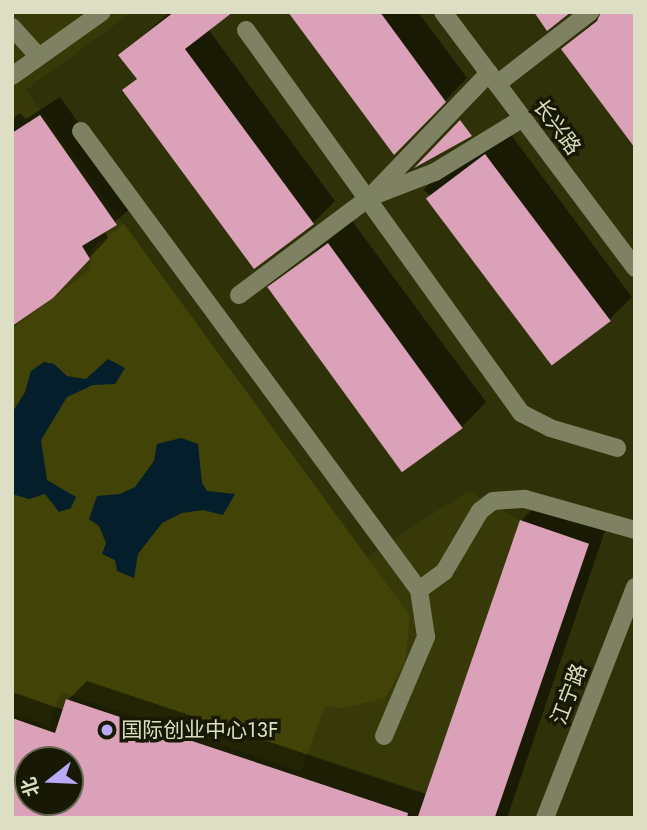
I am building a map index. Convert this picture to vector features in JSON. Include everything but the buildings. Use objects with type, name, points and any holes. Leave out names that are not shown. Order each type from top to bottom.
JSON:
[{"type":"street","points":[[12,76],[102,12]]},
{"type":"street","name":"长兴路","points":[[443,12],[635,268]]},
{"type":"street","points":[[239,295],[370,197],[493,79],[590,12]]},
{"type":"street","points":[[12,27],[40,57]]},
{"type":"street","points":[[246,30],[370,197],[521,413],[550,428],[617,448]]},
{"type":"street","points":[[370,197],[435,172],[523,118]]},
{"type":"street","points":[[81,131],[419,590],[426,637],[384,736]]},
{"type":"street","points":[[419,590],[444,572],[480,512],[493,501],[525,499],[635,530]]},
{"type":"street","name":"江宁路","points":[[545,818],[635,587]]},
{"type":"shaded area","points":[[12,12],[132,12],[26,90],[365,558],[468,491],[520,520],[420,817],[66,698],[51,746],[14,746],[12,818]]},
{"type":"shaded area","points":[[124,224],[410,616],[405,662],[385,698],[344,708],[325,706],[301,771],[61,692],[49,726],[12,714],[12,329],[90,270],[92,248]]},
{"type":"water","points":[[108,359],[125,368],[115,384],[93,385],[67,397],[41,440],[47,480],[76,497],[71,508],[59,512],[45,494],[29,499],[12,494],[12,413],[25,392],[31,371],[44,362],[54,364],[67,376],[86,379]]},
{"type":"water","points":[[181,438],[198,444],[202,483],[207,491],[235,494],[223,515],[203,510],[182,513],[162,523],[138,554],[134,578],[117,571],[115,560],[102,554],[106,543],[99,526],[89,519],[97,496],[120,494],[135,487],[154,461],[157,444]]},
{"type":"place","name":"国际创业中心13F","points":[[107,730]]}]
